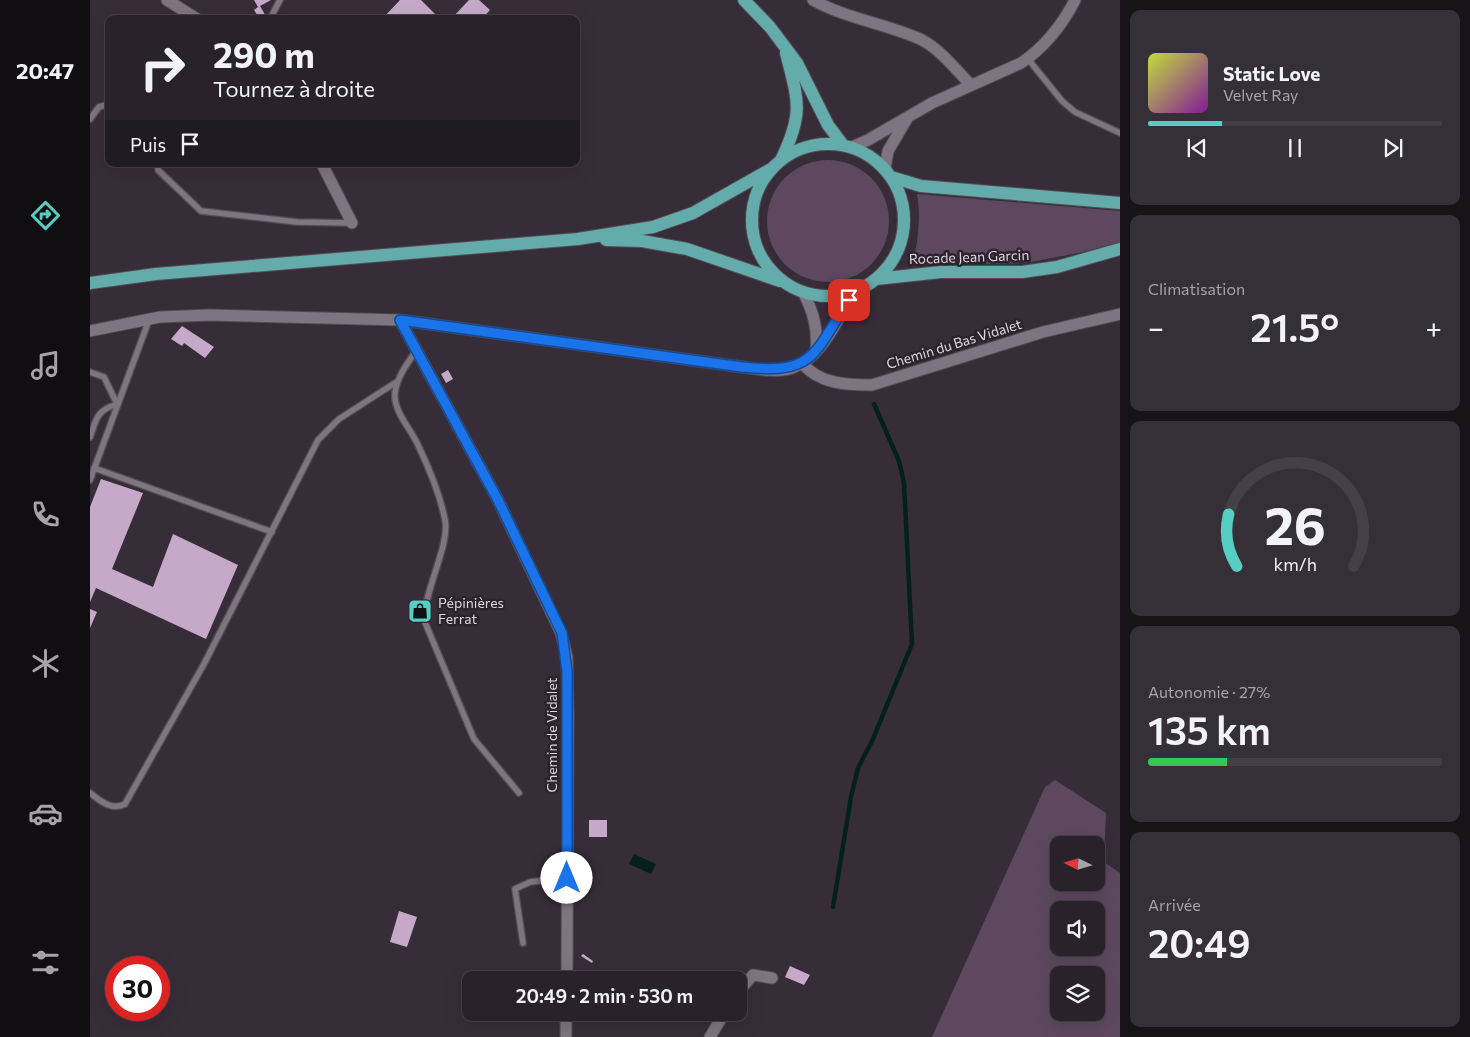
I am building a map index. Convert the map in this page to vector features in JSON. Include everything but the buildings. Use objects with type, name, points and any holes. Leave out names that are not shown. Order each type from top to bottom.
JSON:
[{"type":"main road","points":[[744,0],[770,27],[797,63],[828,125],[848,146]]},
{"type":"main road","points":[[782,159],[798,120],[797,96],[785,48]]},
{"type":"main road","points":[[90,283],[156,274],[578,239],[653,227],[693,212],[771,169],[782,159],[811,145],[827,143],[848,146],[870,156],[888,173],[901,198],[904,220],[901,242],[894,256],[876,279],[855,291],[838,296],[820,296],[803,292],[785,283],[687,249],[642,241],[578,239]]},
{"type":"main road","points":[[771,169],[757,191],[752,216],[755,242],[766,265],[785,283]]},
{"type":"main road","points":[[888,173],[922,186],[1120,203]]},
{"type":"main road","name":"Rocade Jean Garcin","points":[[876,279],[941,272],[1022,272],[1057,267],[1120,249]]},
{"type":"street","points":[[166,0],[190,15]]},
{"type":"street","points":[[813,0],[839,12],[923,41],[936,49],[971,85]]},
{"type":"street","points":[[848,146],[868,140],[908,116],[1028,59],[1066,17],[1075,0]]},
{"type":"street","points":[[888,173],[888,151],[908,116]]},
{"type":"street","points":[[324,167],[352,223]]},
{"type":"street","points":[[90,331],[149,319],[210,315],[400,320],[758,369],[780,370],[792,368],[816,350],[827,338],[855,291]]},
{"type":"street","points":[[803,292],[812,309],[816,326],[816,350]]},
{"type":"street","name":"Chemin du Bas Vidalet","points":[[802,362],[809,372],[827,380],[848,385],[872,385],[1043,332],[1120,314]]},
{"type":"street","name":"Chemin de Vidalet","points":[[400,320],[498,500],[562,633],[567,671],[566,971]]},
{"type":"street","points":[[747,982],[753,975],[772,978]]},
{"type":"street","points":[[566,1021],[566,1037]]},
{"type":"street","points":[[710,1037],[720,1021]]},
{"type":"lane","points":[[272,15],[280,0]]},
{"type":"lane","points":[[1028,59],[1062,101],[1075,112],[1120,133]]},
{"type":"lane","points":[[90,118],[99,107],[105,105]]},
{"type":"lane","points":[[158,167],[158,170],[201,211],[297,222],[352,223]]},
{"type":"lane","points":[[90,480],[149,319]]},
{"type":"lane","points":[[417,350],[400,375],[395,394],[396,405],[417,443],[435,484],[445,520],[445,539],[431,580],[424,620],[474,739],[519,793]]},
{"type":"lane","points":[[90,372],[104,377],[117,404]]},
{"type":"lane","points":[[90,793],[110,807],[118,807],[125,804],[204,664],[307,462],[325,431],[339,418],[398,381]]},
{"type":"lane","points":[[90,437],[98,414],[104,409],[117,404]]},
{"type":"lane","points":[[94,468],[272,532]]},
{"type":"lane","points":[[522,943],[515,889],[530,882],[567,878]]},
{"type":"shaded area","points":[[828,160],[840,161],[851,165],[862,170],[871,178],[879,187],[884,198],[888,209],[888,233],[884,244],[879,255],[871,264],[862,272],[851,277],[840,281],[828,282],[816,281],[805,277],[794,272],[785,264],[777,255],[772,244],[768,233],[767,221],[768,209],[772,198],[777,187],[785,178],[794,170],[805,165],[816,161]]},
{"type":"shaded area","points":[[917,194],[1120,211],[1120,242],[1083,252],[1026,263],[914,265],[919,224]]},
{"type":"shaded area","points":[[1055,780],[1106,813],[1105,838],[1050,836],[1050,891],[1105,891],[1105,863],[1120,873],[1120,1037],[932,1037],[1045,787]]},
{"type":"shaded area","points":[[634,854],[656,864],[651,874],[629,864]]},
{"type":"waterway","points":[[833,907],[851,797],[858,768],[873,739],[912,644],[904,483],[899,461],[874,404]]},
{"type":"place","name":"Pépinières Ferrat","points":[[420,611]]},
{"type":"route","points":[[567,878],[567,657],[562,633],[498,500],[400,320],[742,367],[780,370],[792,368],[816,350],[827,338],[849,300]]}]
